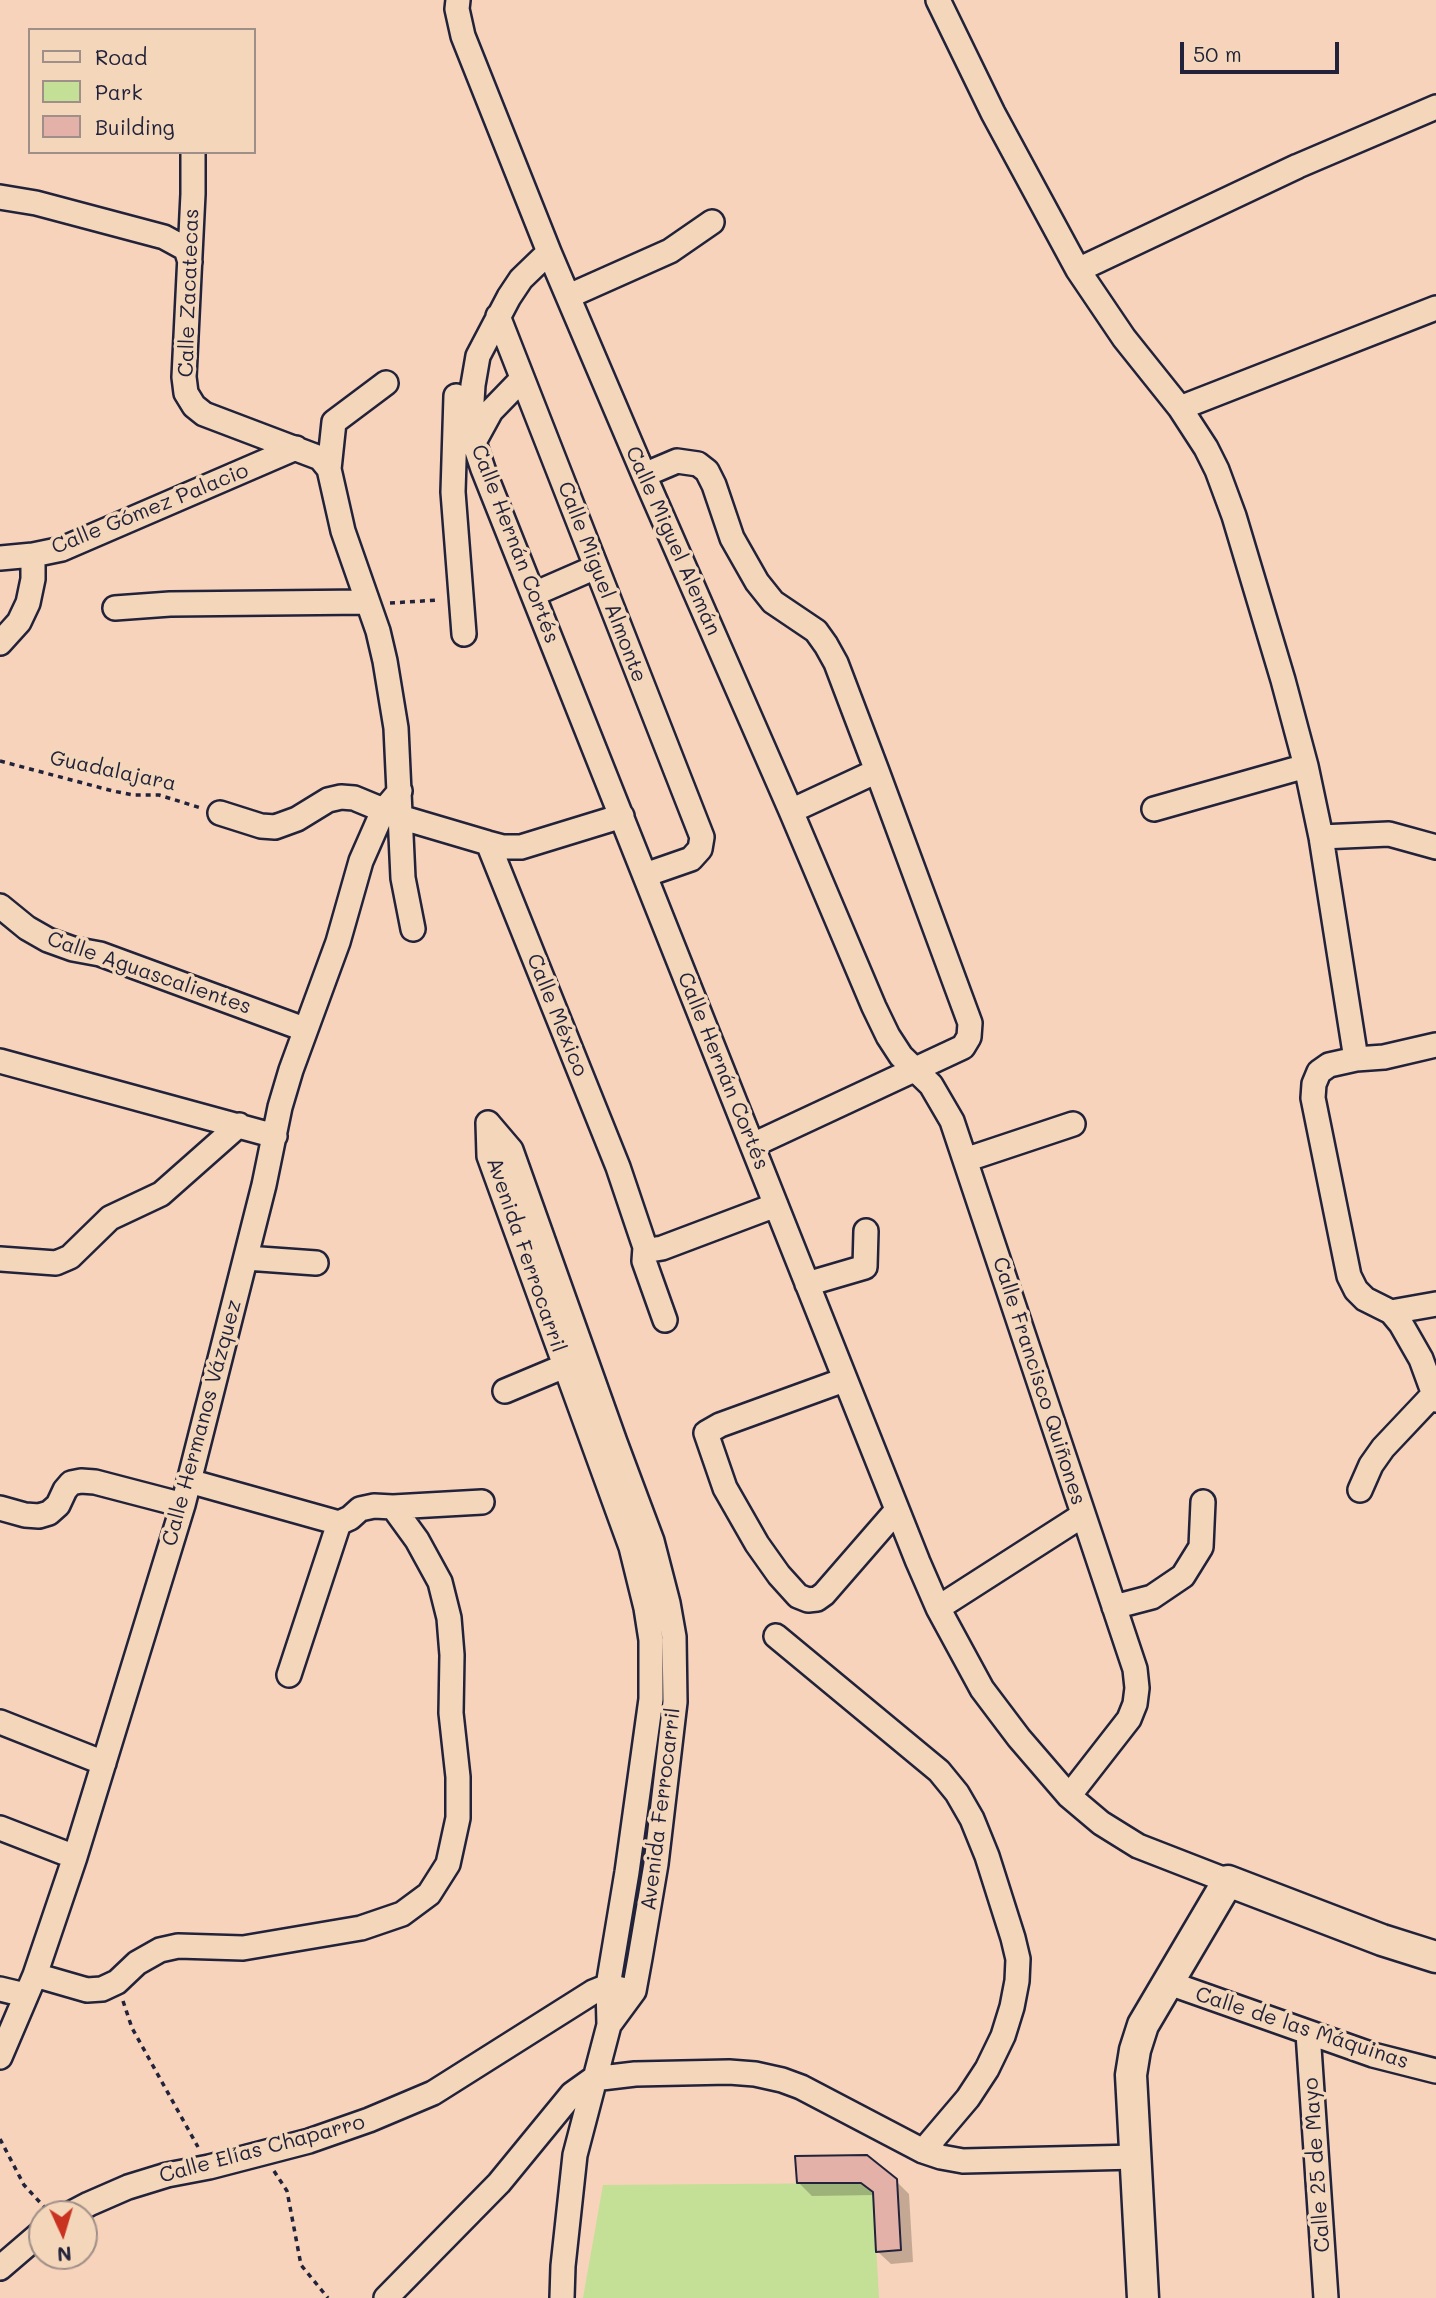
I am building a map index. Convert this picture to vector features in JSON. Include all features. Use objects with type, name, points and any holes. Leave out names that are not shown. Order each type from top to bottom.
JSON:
[{"type":"street","name":"Calle Miguel Alemán","points":[[457,0],[463,36],[549,252],[644,475],[874,1007],[888,1036],[914,1070]]},
{"type":"street","points":[[938,0],[993,113],[1078,270],[1124,338],[1180,408],[1206,448],[1234,516],[1306,766],[1321,837],[1356,1059]]},
{"type":"street","points":[[1078,270],[1286,171],[1436,107]]},
{"type":"street","name":"Calle Zacatecas","points":[[193,154],[194,194],[184,377],[187,393],[194,406],[204,414],[320,458],[330,469]]},
{"type":"street","points":[[0,197],[36,203],[163,237],[186,249],[190,262]]},
{"type":"street","points":[[569,296],[670,251],[712,222]]},
{"type":"street","name":"Calle Hernán Cortés","points":[[549,252],[521,279],[478,356],[471,417],[474,442],[897,1510],[938,1608],[982,1689],[1019,1738],[1069,1796],[1101,1823],[1138,1846],[1228,1881]]},
{"type":"street","points":[[1180,408],[1436,308]]},
{"type":"street","name":"Calle Miguel Almonte","points":[[498,316],[702,837],[699,849],[691,859],[645,875]]},
{"type":"street","points":[[474,442],[491,411],[522,379]]},
{"type":"street","name":"Calle Hermanos Vázquez","points":[[0,2057],[30,1985],[75,1857],[183,1505],[287,1083],[304,1029],[338,942],[361,861],[391,814],[400,791],[396,728],[375,603],[343,531],[330,469],[334,422],[386,383]]},
{"type":"street","points":[[456,396],[453,492],[464,634]]},
{"type":"street","name":"Calle Gómez Palacio","points":[[0,558],[62,549],[296,448]]},
{"type":"street","points":[[644,475],[677,461],[698,464],[707,471],[732,538],[757,582],[780,608],[816,631],[826,645],[836,663],[970,1023],[969,1037],[962,1047],[752,1145]]},
{"type":"street","points":[[453,492],[483,469]]},
{"type":"street","points":[[0,643],[19,622],[28,603],[33,579],[33,555]]},
{"type":"street","points":[[534,594],[596,567]]},
{"type":"street","points":[[115,608],[170,604],[375,603]]},
{"type":"street","points":[[1154,809],[1306,766]]},
{"type":"street","points":[[791,811],[877,771]]},
{"type":"street","points":[[220,813],[261,826],[275,827],[297,819],[328,800],[341,797],[503,847],[521,847],[622,816]]},
{"type":"street","points":[[391,814],[413,929]]},
{"type":"street","points":[[1321,837],[1389,834],[1436,847]]},
{"type":"street","name":"Calle México","points":[[488,843],[618,1167],[645,1247],[644,1261],[665,1320]]},
{"type":"street","name":"Calle Aguascalientes","points":[[0,906],[27,928],[48,940],[73,949],[100,954],[304,1029]]},
{"type":"street","points":[[1360,1490],[1371,1465],[1383,1448],[1434,1397],[1410,1337],[1391,1312],[1365,1299],[1356,1290],[1349,1276],[1316,1119],[1314,1084],[1319,1072],[1329,1065],[1384,1057],[1436,1045]]},
{"type":"street","points":[[0,1060],[275,1136]]},
{"type":"street","name":"Calle Francisco Quiñones","points":[[914,1070],[931,1085],[952,1121],[1135,1669],[1137,1688],[1129,1719],[1069,1796]]},
{"type":"street","name":"Avenida Ferrocarril","points":[[575,1361],[489,1156],[488,1123],[512,1150],[631,1548],[674,1637],[675,1702],[656,1864],[634,1991],[608,2025]]},
{"type":"street","points":[[965,1160],[1073,1124]]},
{"type":"street","points":[[0,1259],[56,1263],[71,1257],[110,1218],[161,1194],[239,1125]]},
{"type":"street","points":[[645,1247],[650,1250],[662,1248],[776,1205]]},
{"type":"street","points":[[807,1284],[865,1267],[866,1231]]},
{"type":"street","points":[[246,1258],[316,1263]]},
{"type":"street","points":[[1391,1312],[1436,1304]]},
{"type":"street","points":[[505,1391],[575,1361]]},
{"type":"street","points":[[844,1380],[720,1425],[706,1433],[721,1478],[739,1515],[779,1576],[798,1596],[808,1600],[817,1599],[824,1594],[897,1510]]},
{"type":"street","points":[[189,1480],[339,1523],[360,1509],[374,1506],[482,1502]]},
{"type":"street","points":[[0,1508],[25,1515],[39,1516],[48,1513],[58,1505],[71,1483],[80,1481],[95,1482],[183,1505]]},
{"type":"street","points":[[1114,1607],[1152,1597],[1183,1576],[1201,1547],[1203,1502]]},
{"type":"street","points":[[0,1989],[30,1985],[102,1989],[117,1982],[137,1963],[160,1950],[178,1946],[243,1948],[361,1928],[402,1914],[429,1894],[447,1864],[458,1818],[458,1777],[451,1713],[452,1655],[449,1618],[440,1583],[417,1540],[393,1507]]},
{"type":"street","points":[[938,1608],[1083,1515]]},
{"type":"street","points":[[289,1675],[339,1523]]},
{"type":"street","name":"Avenida Ferrocarril","points":[[562,2298],[575,2155],[608,2025],[608,1986],[651,1699],[651,1640],[657,1605]]},
{"type":"street","points":[[776,1636],[939,1771],[957,1793],[972,1819],[987,1856],[1013,1938],[1018,1959],[1017,1981],[1003,2036],[987,2069],[968,2098],[923,2151]]},
{"type":"street","points":[[0,1722],[104,1763]]},
{"type":"street","points":[[0,1828],[75,1857]]},
{"type":"street","points":[[1143,2298],[1131,2075],[1135,2050],[1143,2025],[1228,1881],[1382,1941],[1436,1957]]},
{"type":"street","name":"Calle de las Máquinas","points":[[1169,1983],[1373,2055],[1436,2071]]},
{"type":"street","points":[[608,1986],[634,1991]]},
{"type":"street","name":"Calle Elías Chaparro","points":[[98,2200],[167,2175],[309,2141],[369,2120],[433,2093],[573,2004],[608,1986]]},
{"type":"street","name":"Calle 25 de Mayo","points":[[1308,2032],[1326,2298]]},
{"type":"street","points":[[386,2298],[499,2183],[572,2094],[593,2079],[635,2074],[729,2072],[782,2080],[801,2087],[923,2151],[962,2161],[1137,2157]]},
{"type":"street","points":[[0,2268],[28,2244]]},
{"type":"path","points":[[375,603],[461,598]]},
{"type":"path","name":"Guadalajara","points":[[0,761],[113,791],[133,795],[159,795],[220,813]]},
{"type":"path","points":[[117,1982],[132,2028],[209,2167]]},
{"type":"path","points":[[0,2139],[24,2185],[38,2200]]},
{"type":"path","points":[[263,2153],[288,2191],[301,2264],[328,2298]]},
{"type":"green space","points":[[861,2183],[873,2192],[879,2298],[583,2298],[603,2185]]},
{"type":"building","points":[[867,2155],[897,2179],[901,2250],[876,2252],[873,2192],[861,2183],[797,2183],[795,2156]]}]
